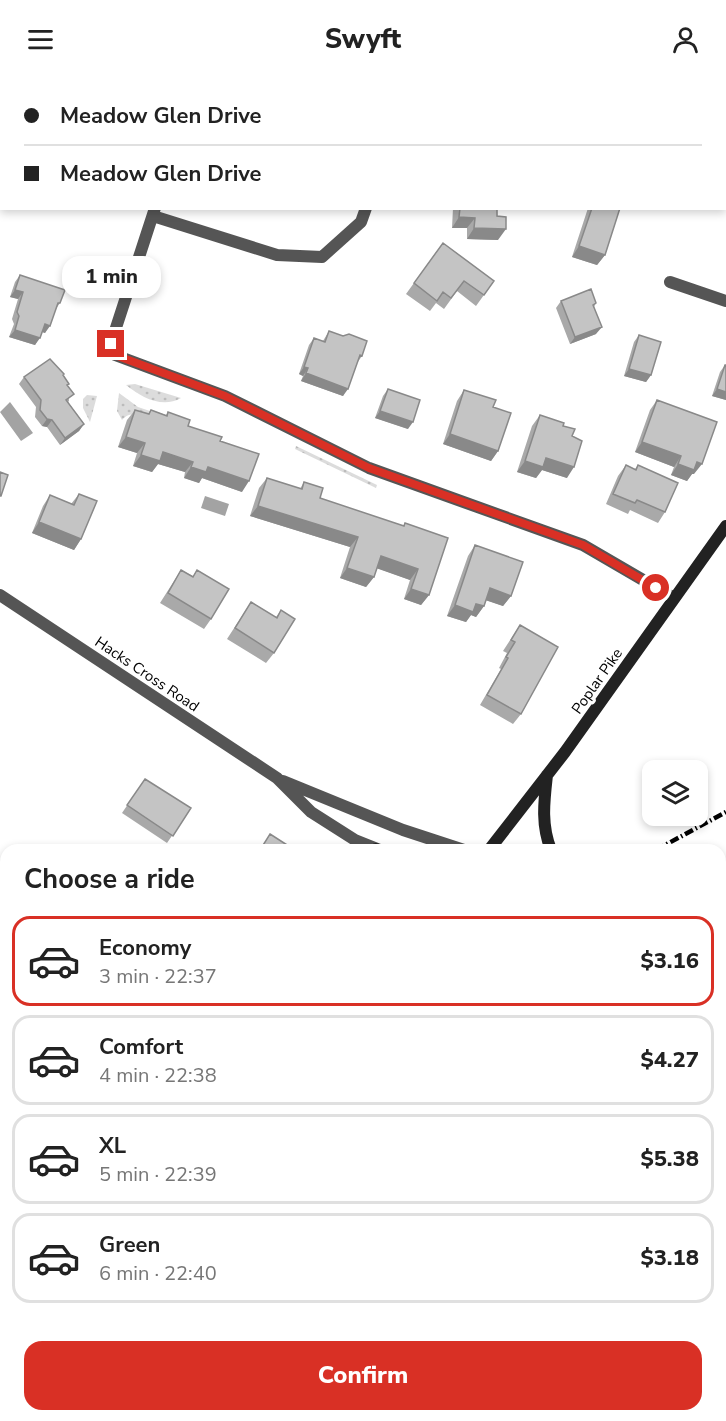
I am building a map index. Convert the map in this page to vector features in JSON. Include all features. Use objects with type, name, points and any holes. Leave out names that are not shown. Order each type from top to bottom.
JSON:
[{"type":"main road","name":"Poplar Pike","points":[[494,844],[547,774],[726,526]]},
{"type":"main road","points":[[547,774],[543,816],[545,836],[548,844]]},
{"type":"street","points":[[365,210],[361,222],[322,257],[277,255],[154,212],[111,344],[111,351],[115,355],[225,396],[369,468],[583,545],[674,598]]},
{"type":"street","points":[[670,282],[726,301]]},
{"type":"street","name":"Hacks Cross Road","points":[[0,595],[277,778],[403,830],[446,844]]},
{"type":"street","name":"Hacks Cross Road","points":[[277,778],[311,812],[364,844]]},
{"type":"shaded area","points":[[135,384],[181,398],[166,402],[152,400],[126,385]]},
{"type":"shaded area","points":[[119,393],[138,407],[156,413],[157,418],[133,414],[122,420],[117,411]]},
{"type":"shaded area","points":[[87,395],[97,396],[90,422],[83,408],[83,399]]},
{"type":"shaded area","points":[[10,402],[33,433],[21,441],[0,412]]},
{"type":"shaded area","points":[[296,446],[377,485],[376,488],[295,449]]},
{"type":"shaded area","points":[[205,496],[229,504],[225,516],[201,508]]},
{"type":"building","points":[[460,210],[497,210],[497,216],[506,217],[506,229],[474,228],[475,218],[459,217]]},
{"type":"building","points":[[591,210],[619,210],[605,255],[579,246]]},
{"type":"building","points":[[443,243],[494,281],[484,295],[464,281],[451,298],[443,292],[437,301],[414,283]]},
{"type":"building","points":[[20,275],[65,290],[50,326],[45,324],[40,338],[15,330],[23,292],[15,290]]},
{"type":"building","points":[[591,289],[596,303],[593,305],[602,327],[575,337],[561,301]]},
{"type":"building","points":[[329,331],[343,336],[349,334],[367,341],[348,389],[306,373],[308,368],[304,367],[314,338],[325,342]]},
{"type":"building","points":[[639,335],[661,342],[651,375],[629,369]]},
{"type":"building","points":[[50,359],[64,374],[69,384],[67,385],[74,394],[66,400],[84,424],[65,438],[52,420],[47,419],[40,410],[41,400],[24,377]]},
{"type":"building","points":[[726,365],[726,392],[717,389]]},
{"type":"building","points":[[388,389],[420,400],[413,422],[380,411]]},
{"type":"building","points":[[464,390],[496,400],[493,407],[511,413],[498,451],[450,434]]},
{"type":"building","points":[[657,400],[717,422],[702,464],[697,462],[694,470],[678,464],[681,456],[642,442]]},
{"type":"building","points":[[135,410],[149,414],[151,410],[167,416],[168,412],[190,420],[188,426],[222,437],[220,441],[259,454],[249,481],[208,467],[206,472],[191,467],[193,462],[163,452],[160,461],[141,455],[145,443],[126,437]]},
{"type":"building","points":[[540,415],[575,429],[572,436],[582,441],[574,467],[546,458],[543,467],[525,461]]},
{"type":"building","points":[[626,465],[636,470],[638,465],[678,483],[665,512],[637,500],[635,503],[613,494]]},
{"type":"building","points":[[0,472],[8,475],[1,496],[0,496]]},
{"type":"building","points":[[267,478],[302,489],[304,482],[323,488],[320,498],[448,538],[429,595],[411,589],[418,569],[381,556],[374,577],[347,568],[358,537],[258,506]]},
{"type":"building","points":[[79,494],[97,501],[81,539],[39,522],[50,495],[74,505]]},
{"type":"building","points":[[475,545],[523,562],[511,596],[490,588],[484,606],[476,604],[473,612],[455,605]]},
{"type":"building","points":[[181,570],[193,577],[197,570],[229,589],[211,619],[168,593]]},
{"type":"building","points":[[251,602],[277,618],[281,610],[295,619],[274,653],[235,628]]},
{"type":"building","points":[[520,625],[558,647],[521,714],[487,695],[508,658],[506,657],[515,642],[511,640]]},
{"type":"building","points":[[145,779],[191,808],[173,836],[127,805]]},
{"type":"building","points":[[270,834],[286,844],[264,844]]},
{"type":"railway","points":[[667,844],[726,812]]},
{"type":"route","points":[[111,344],[111,351],[115,355],[225,396],[369,468],[583,545],[656,588]]}]
